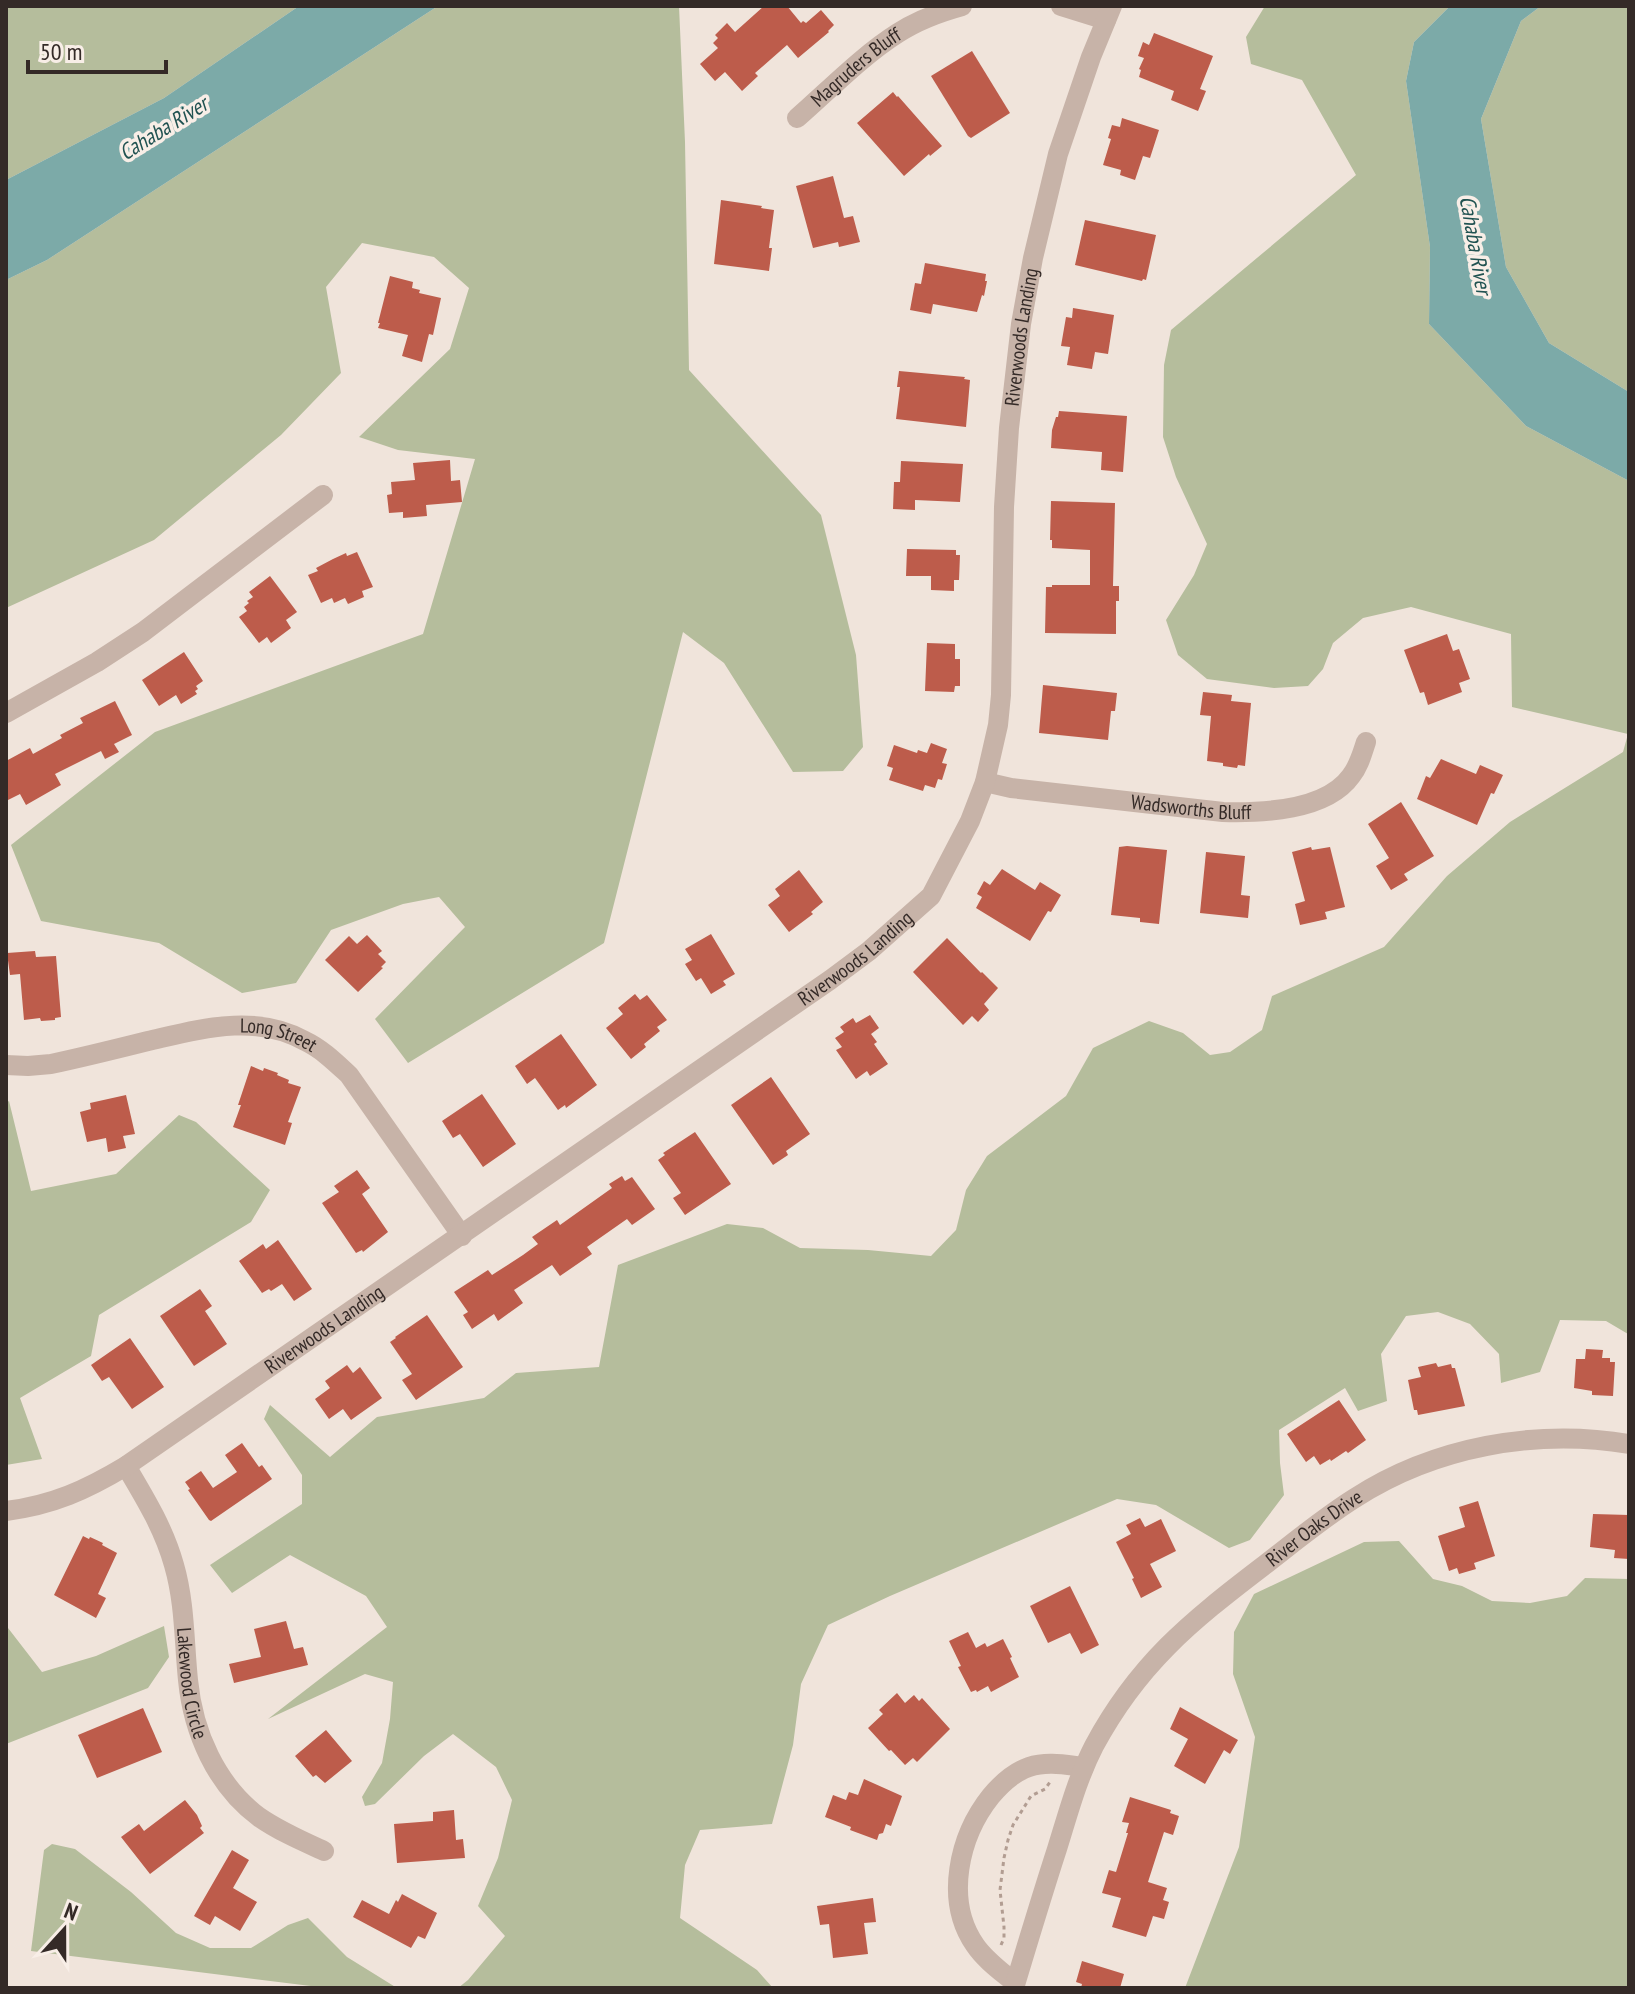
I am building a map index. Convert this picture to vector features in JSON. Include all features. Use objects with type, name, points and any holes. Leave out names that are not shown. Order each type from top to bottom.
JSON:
[{"type":"street","name":"Magruders Bluff","points":[[797,118],[897,33],[929,17],[962,6]]},
{"type":"street","points":[[1061,6],[1109,13]]},
{"type":"street","name":"Riverwoods Landing","points":[[6,1511],[67,1496],[93,1486],[126,1466],[869,951],[931,896],[970,821],[985,782],[998,725],[1005,492],[1021,324],[1052,177],[1078,92],[1109,13]]},
{"type":"street","points":[[6,713],[97,662],[143,632],[323,495]]},
{"type":"street","name":"Wadsworths Bluff","points":[[985,782],[1025,790],[1252,813],[1279,810],[1316,800],[1341,787],[1360,761],[1366,742]]},
{"type":"street","name":"Long Street","points":[[6,1065],[51,1064],[230,1024],[256,1025],[282,1031],[331,1058],[349,1075],[462,1236]]},
{"type":"street","name":"River Oaks Drive","points":[[1084,1767],[1045,1763],[1014,1774],[984,1805],[965,1840],[960,1862],[959,1902],[965,1924],[975,1945],[1015,1986],[1084,1767],[1121,1702],[1153,1659],[1202,1613],[1356,1497],[1407,1470],[1479,1447],[1517,1441],[1546,1439],[1629,1444]]},
{"type":"street","name":"Lakewood Circle","points":[[126,1466],[148,1503],[174,1565],[185,1624],[191,1702],[212,1761],[236,1795],[258,1816],[324,1851]]},
{"type":"path","points":[[993,1964],[1004,1938],[1000,1890],[1008,1840],[1013,1825],[1031,1796],[1045,1789],[1058,1764]]},
{"type":"green space","points":[[6,6],[299,6],[164,98],[6,180]]},
{"type":"green space","points":[[438,6],[679,6],[689,370],[821,515],[856,655],[863,747],[843,771],[793,772],[724,663],[683,632],[604,943],[408,1063],[375,1019],[465,927],[439,897],[403,904],[331,930],[296,983],[242,993],[159,943],[41,921],[11,845],[155,732],[423,634],[475,459],[398,450],[359,437],[450,349],[469,288],[434,257],[362,243],[326,287],[341,373],[281,435],[154,540],[6,608],[6,280],[47,260]]},
{"type":"green space","points":[[1265,6],[1450,6],[1414,42],[1406,81],[1430,247],[1429,324],[1526,426],[1629,481],[1629,1337],[1606,1321],[1560,1320],[1540,1372],[1501,1383],[1499,1354],[1470,1324],[1438,1312],[1406,1316],[1381,1354],[1387,1401],[1358,1411],[1345,1388],[1279,1430],[1284,1495],[1250,1540],[1229,1548],[1156,1505],[1117,1499],[828,1625],[801,1684],[793,1745],[772,1824],[700,1830],[685,1865],[680,1918],[757,1970],[773,1988],[458,1988],[505,1936],[478,1906],[498,1858],[512,1800],[496,1767],[453,1734],[424,1756],[375,1804],[365,1806],[362,1797],[382,1763],[393,1682],[365,1674],[268,1719],[387,1627],[366,1596],[290,1555],[232,1593],[210,1565],[302,1504],[302,1475],[264,1419],[270,1405],[330,1457],[377,1417],[484,1398],[516,1373],[599,1367],[618,1265],[727,1224],[763,1228],[800,1248],[931,1256],[956,1230],[966,1190],[987,1156],[1066,1096],[1093,1048],[1149,1021],[1183,1033],[1210,1055],[1230,1052],[1262,1030],[1272,996],[1384,947],[1447,876],[1510,822],[1623,752],[1628,734],[1512,707],[1511,634],[1411,607],[1363,618],[1333,643],[1323,669],[1308,686],[1274,688],[1207,679],[1178,655],[1166,620],[1194,575],[1207,544],[1176,477],[1163,437],[1164,365],[1171,330],[1356,175],[1302,80],[1251,64],[1246,37]]},
{"type":"green space","points":[[1541,6],[1629,6],[1629,392],[1549,343],[1506,267],[1481,119],[1521,21]]},
{"type":"green space","points":[[9,1101],[31,1191],[116,1174],[179,1115],[196,1122],[270,1190],[251,1222],[99,1315],[91,1356],[20,1398],[42,1459],[6,1465],[6,1103]]},
{"type":"green space","points":[[1399,1541],[1433,1579],[1462,1586],[1492,1601],[1530,1603],[1567,1596],[1585,1578],[1629,1579],[1629,1988],[1185,1988],[1239,1847],[1255,1737],[1233,1674],[1234,1632],[1254,1594],[1364,1542]]},
{"type":"green space","points":[[164,1626],[169,1657],[148,1688],[6,1744],[6,1628],[42,1672],[96,1656]]},
{"type":"green space","points":[[52,1844],[75,1849],[131,1892],[176,1933],[210,1948],[251,1948],[288,1925],[308,1918],[347,1957],[397,1988],[327,1988],[31,1951],[44,1850]]},
{"type":"water","name":"Cahaba River","points":[[299,6],[438,6],[47,260],[6,280],[6,180],[164,98]]},
{"type":"water","name":"Cahaba River","points":[[1450,6],[1541,6],[1521,21],[1481,119],[1506,267],[1549,343],[1629,392],[1629,481],[1526,426],[1429,324],[1430,247],[1406,81],[1414,42]]},
{"type":"building","points":[[764,6],[787,6],[801,23],[806,23],[821,10],[834,25],[798,58],[787,45],[755,73],[758,76],[742,91],[725,72],[715,81],[700,64],[718,48],[713,43],[718,38],[715,35],[727,23],[735,32]]},
{"type":"building","points":[[1154,33],[1213,56],[1200,89],[1206,91],[1198,111],[1171,100],[1174,91],[1139,77],[1144,58],[1138,56],[1143,42],[1149,45]]},
{"type":"building","points":[[972,51],[1010,113],[971,138],[931,76]]},
{"type":"building","points":[[893,92],[942,146],[904,176],[857,123]]},
{"type":"building","points":[[1122,118],[1159,130],[1150,158],[1143,156],[1135,180],[1120,175],[1121,170],[1103,165],[1112,125],[1120,127]]},
{"type":"building","points":[[833,176],[844,218],[853,216],[860,242],[839,247],[838,242],[813,248],[796,186]]},
{"type":"building","points":[[721,200],[774,210],[769,271],[714,264]]},
{"type":"building","points":[[1085,220],[1156,235],[1146,280],[1075,265]]},
{"type":"building","points":[[925,263],[986,274],[984,296],[977,312],[933,304],[931,314],[910,310],[915,283],[921,284]]},
{"type":"building","points":[[390,276],[413,282],[412,288],[420,290],[419,293],[441,298],[433,335],[429,334],[422,362],[402,356],[408,335],[378,328]]},
{"type":"building","points":[[1073,308],[1114,315],[1108,354],[1095,352],[1092,369],[1067,365],[1070,347],[1061,346],[1066,317],[1072,318]]},
{"type":"building","points":[[899,371],[970,380],[966,427],[896,419]]},
{"type":"building","points":[[1059,411],[1127,416],[1123,472],[1101,470],[1102,452],[1051,448],[1052,430]]},
{"type":"building","points":[[450,460],[451,481],[460,480],[462,502],[426,505],[427,516],[403,518],[403,512],[389,513],[387,495],[392,494],[391,482],[415,480],[413,463]]},
{"type":"building","points":[[901,461],[963,464],[960,502],[915,500],[915,510],[893,509],[894,482],[900,482]]},
{"type":"building","points":[[1051,501],[1115,503],[1113,586],[1119,586],[1116,634],[1045,633],[1046,587],[1090,585],[1090,550],[1052,548]]},
{"type":"building","points":[[907,549],[956,550],[956,555],[960,555],[959,580],[954,580],[954,591],[931,590],[931,576],[906,576]]},
{"type":"building","points":[[357,552],[373,587],[362,591],[364,597],[348,604],[345,598],[334,603],[332,598],[321,603],[308,575],[333,559]]},
{"type":"building","points":[[270,576],[297,612],[286,620],[291,628],[271,643],[267,637],[259,643],[239,617],[247,611],[244,607],[253,597],[249,592]]},
{"type":"building","points":[[1447,634],[1453,651],[1459,649],[1470,679],[1459,683],[1462,692],[1428,705],[1424,692],[1420,693],[1404,650]]},
{"type":"building","points":[[927,643],[955,644],[955,659],[960,659],[960,686],[955,686],[954,692],[925,691]]},
{"type":"building","points":[[184,652],[203,681],[196,686],[197,694],[181,704],[176,695],[159,706],[142,680]]},
{"type":"building","points":[[1043,685],[1117,693],[1115,711],[1111,711],[1108,740],[1039,733]]},
{"type":"building","points":[[1203,692],[1232,695],[1231,701],[1251,703],[1245,766],[1238,765],[1237,768],[1207,761],[1211,716],[1200,715]]},
{"type":"building","points":[[115,701],[132,735],[114,744],[119,752],[105,759],[101,751],[55,774],[61,785],[26,805],[20,794],[6,801],[6,761],[30,748],[33,754],[83,723],[80,718]]},
{"type":"building","points":[[931,743],[947,749],[942,763],[947,764],[942,780],[938,779],[935,788],[925,785],[923,791],[889,780],[893,768],[887,766],[894,745],[927,753]]},
{"type":"building","points":[[1441,759],[1476,774],[1480,765],[1503,775],[1477,825],[1417,799],[1426,776],[1430,778]]},
{"type":"building","points":[[1401,802],[1434,856],[1404,874],[1408,880],[1391,890],[1376,866],[1389,858],[1368,824]]},
{"type":"building","points":[[1119,847],[1167,850],[1159,924],[1111,915]]},
{"type":"building","points":[[1311,847],[1312,850],[1330,847],[1345,907],[1325,912],[1327,919],[1300,925],[1295,904],[1305,901],[1292,852]]},
{"type":"building","points":[[1206,852],[1245,856],[1241,895],[1250,896],[1248,918],[1200,913]]},
{"type":"building","points":[[1002,869],[1035,890],[1040,882],[1061,895],[1030,941],[976,908],[982,897],[977,894],[984,881],[990,885]]},
{"type":"building","points":[[799,870],[823,902],[789,932],[768,905],[780,896],[775,889]]},
{"type":"building","points":[[711,934],[735,974],[723,981],[726,985],[711,994],[701,978],[696,981],[685,964],[692,960],[685,949]]},
{"type":"building","points":[[367,935],[382,951],[378,954],[386,962],[358,992],[325,960],[349,936],[357,944]]},
{"type":"building","points":[[947,938],[998,988],[984,1004],[989,1010],[978,1022],[972,1016],[963,1025],[913,972]]},
{"type":"building","points":[[35,951],[36,957],[56,956],[61,1017],[55,1020],[24,1020],[20,974],[10,975],[7,953]]},
{"type":"building","points":[[635,994],[640,1000],[647,995],[667,1020],[657,1027],[660,1031],[644,1044],[646,1047],[631,1059],[606,1028],[623,1014],[618,1008]]},
{"type":"building","points":[[870,1015],[879,1028],[871,1034],[877,1042],[874,1044],[888,1064],[870,1076],[867,1071],[856,1079],[836,1050],[842,1047],[835,1038],[844,1032],[840,1027],[853,1018],[856,1023]]},
{"type":"building","points":[[561,1034],[597,1085],[566,1108],[565,1105],[558,1110],[535,1078],[527,1084],[515,1066]]},
{"type":"building","points":[[251,1066],[278,1073],[289,1080],[288,1083],[301,1087],[288,1122],[292,1123],[285,1145],[233,1127]]},
{"type":"building","points":[[771,1077],[810,1134],[773,1165],[731,1105]]},
{"type":"building","points":[[482,1094],[516,1144],[483,1167],[460,1134],[453,1138],[442,1121]]},
{"type":"building","points":[[126,1095],[135,1134],[123,1136],[126,1148],[108,1152],[106,1138],[87,1142],[80,1112],[91,1109],[90,1103]]},
{"type":"building","points":[[695,1132],[731,1184],[685,1215],[673,1198],[681,1193],[658,1160],[665,1155],[663,1153]]},
{"type":"building","points":[[357,1170],[370,1188],[362,1194],[388,1232],[363,1252],[356,1253],[322,1203],[339,1192],[334,1186]]},
{"type":"building","points":[[622,1176],[625,1181],[632,1177],[655,1209],[632,1225],[627,1219],[587,1247],[592,1254],[560,1276],[552,1265],[514,1290],[523,1303],[498,1321],[494,1314],[472,1329],[463,1315],[468,1312],[454,1292],[488,1270],[492,1275],[523,1255],[538,1244],[532,1237],[557,1220],[560,1225],[612,1188],[609,1184]]},
{"type":"building","points":[[278,1240],[312,1289],[294,1301],[282,1284],[262,1293],[239,1261],[263,1244],[266,1249]]},
{"type":"building","points":[[200,1289],[212,1306],[205,1311],[227,1344],[194,1366],[160,1316]]},
{"type":"building","points":[[427,1315],[463,1367],[416,1400],[402,1380],[412,1374],[390,1342]]},
{"type":"building","points":[[130,1338],[164,1387],[132,1409],[109,1377],[102,1381],[91,1365]]},
{"type":"building","points":[[1586,1349],[1603,1350],[1602,1358],[1615,1362],[1613,1396],[1592,1395],[1592,1391],[1574,1388],[1576,1359],[1585,1359]]},
{"type":"building","points":[[1436,1363],[1438,1367],[1451,1364],[1455,1368],[1465,1406],[1418,1415],[1414,1410],[1408,1380],[1421,1377],[1418,1367]]},
{"type":"building","points":[[347,1365],[353,1373],[360,1367],[382,1398],[351,1420],[343,1409],[329,1419],[315,1399],[330,1388],[325,1381]]},
{"type":"building","points":[[1339,1400],[1366,1440],[1331,1461],[1320,1465],[1314,1456],[1306,1462],[1287,1434]]},
{"type":"building","points":[[242,1443],[272,1479],[211,1521],[185,1482],[201,1471],[213,1488],[237,1472],[225,1455]]},
{"type":"building","points":[[1478,1501],[1495,1556],[1474,1563],[1476,1569],[1459,1574],[1457,1568],[1449,1571],[1438,1536],[1465,1527],[1459,1507]]},
{"type":"building","points":[[1593,1514],[1629,1515],[1629,1559],[1614,1558],[1615,1550],[1590,1547]]},
{"type":"building","points":[[1140,1518],[1145,1527],[1161,1519],[1176,1551],[1150,1564],[1162,1587],[1141,1598],[1116,1542],[1131,1534],[1126,1525]]},
{"type":"building","points":[[83,1536],[103,1543],[117,1553],[98,1594],[106,1598],[96,1618],[54,1595]]},
{"type":"building","points":[[1070,1586],[1099,1645],[1081,1654],[1070,1633],[1048,1643],[1030,1606]]},
{"type":"building","points":[[286,1621],[294,1649],[303,1647],[308,1665],[234,1683],[229,1664],[261,1657],[254,1629]]},
{"type":"building","points":[[968,1632],[976,1648],[985,1643],[987,1647],[1003,1639],[1019,1677],[991,1692],[988,1686],[971,1692],[949,1641]]},
{"type":"building","points":[[897,1693],[905,1703],[914,1695],[919,1701],[922,1698],[950,1729],[917,1762],[913,1758],[905,1765],[868,1728],[883,1714],[879,1710]]},
{"type":"building","points":[[1180,1707],[1238,1740],[1230,1754],[1224,1750],[1205,1784],[1174,1766],[1188,1739],[1170,1729]]},
{"type":"building","points":[[143,1708],[162,1752],[97,1778],[78,1735]]},
{"type":"building","points":[[326,1730],[352,1761],[325,1783],[316,1775],[313,1777],[295,1756]]},
{"type":"building","points":[[864,1779],[902,1796],[891,1826],[886,1824],[877,1840],[825,1817],[833,1795],[846,1800],[849,1792],[858,1795]]},
{"type":"building","points":[[1130,1797],[1171,1810],[1170,1813],[1179,1816],[1173,1835],[1164,1832],[1148,1882],[1167,1888],[1163,1900],[1169,1902],[1164,1919],[1153,1916],[1146,1937],[1112,1927],[1121,1898],[1102,1893],[1109,1870],[1116,1872],[1128,1833],[1129,1823],[1122,1822]]},
{"type":"building","points":[[185,1800],[197,1815],[204,1833],[150,1874],[121,1837],[139,1824],[144,1831]]},
{"type":"building","points":[[454,1810],[456,1840],[463,1839],[465,1858],[397,1863],[394,1824],[433,1821],[433,1812]]},
{"type":"building","points":[[232,1850],[249,1860],[233,1888],[257,1902],[240,1931],[215,1916],[210,1925],[194,1916]]},
{"type":"building","points":[[402,1894],[437,1913],[425,1939],[418,1936],[411,1948],[353,1917],[362,1900],[389,1914]]},
{"type":"building","points":[[873,1898],[876,1922],[864,1923],[868,1954],[833,1958],[829,1924],[820,1925],[817,1906]]},
{"type":"building","points":[[1082,1961],[1124,1974],[1120,1988],[1081,1988],[1082,1984],[1076,1982]]}]
